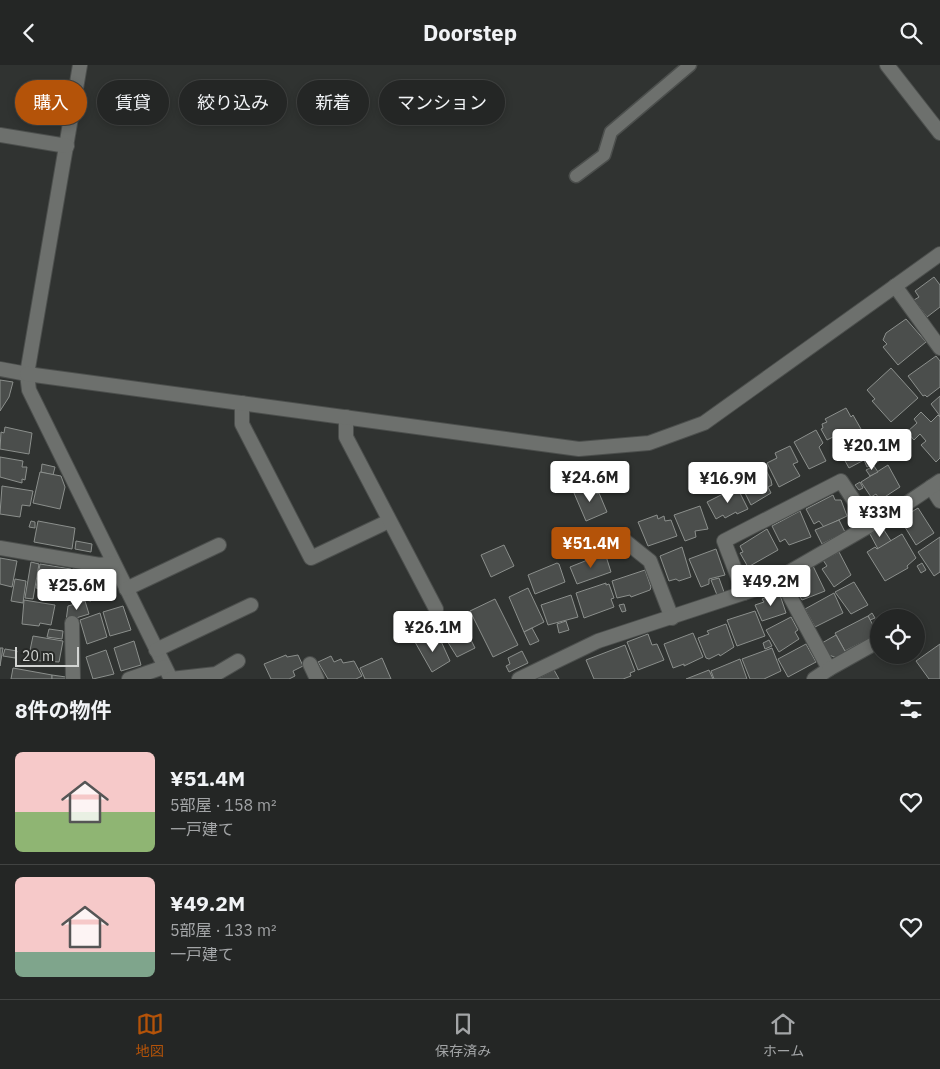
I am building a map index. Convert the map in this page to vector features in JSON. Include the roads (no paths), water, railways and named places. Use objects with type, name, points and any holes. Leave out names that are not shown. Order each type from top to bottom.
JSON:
[{"type":"street","points":[[80,65],[27,374],[29,390],[168,675]]},
{"type":"street","points":[[887,65],[940,133]]},
{"type":"street","points":[[0,135],[67,146]]},
{"type":"street","points":[[0,369],[579,449],[649,443],[704,423],[940,254]]},
{"type":"street","points":[[895,286],[940,349]]},
{"type":"street","points":[[242,403],[242,424],[311,558],[389,521]]},
{"type":"street","points":[[346,417],[346,437],[436,609]]},
{"type":"street","points":[[744,593],[724,541],[841,481],[870,525]]},
{"type":"street","points":[[518,679],[598,641],[765,586],[900,508],[936,484],[940,501]]},
{"type":"street","points":[[620,537],[650,561],[672,618]]},
{"type":"street","points":[[126,589],[219,545]]},
{"type":"street","points":[[0,548],[100,565],[113,563]]},
{"type":"street","points":[[780,578],[829,669]]},
{"type":"street","points":[[156,650],[251,605]]},
{"type":"street","points":[[72,623],[73,679]]},
{"type":"street","points":[[814,679],[870,646]]},
{"type":"street","points":[[129,679],[216,673],[238,661]]},
{"type":"street","points":[[310,664],[317,679]]},
{"type":"lane","points":[[576,176],[604,155],[611,132],[690,65]]}]
